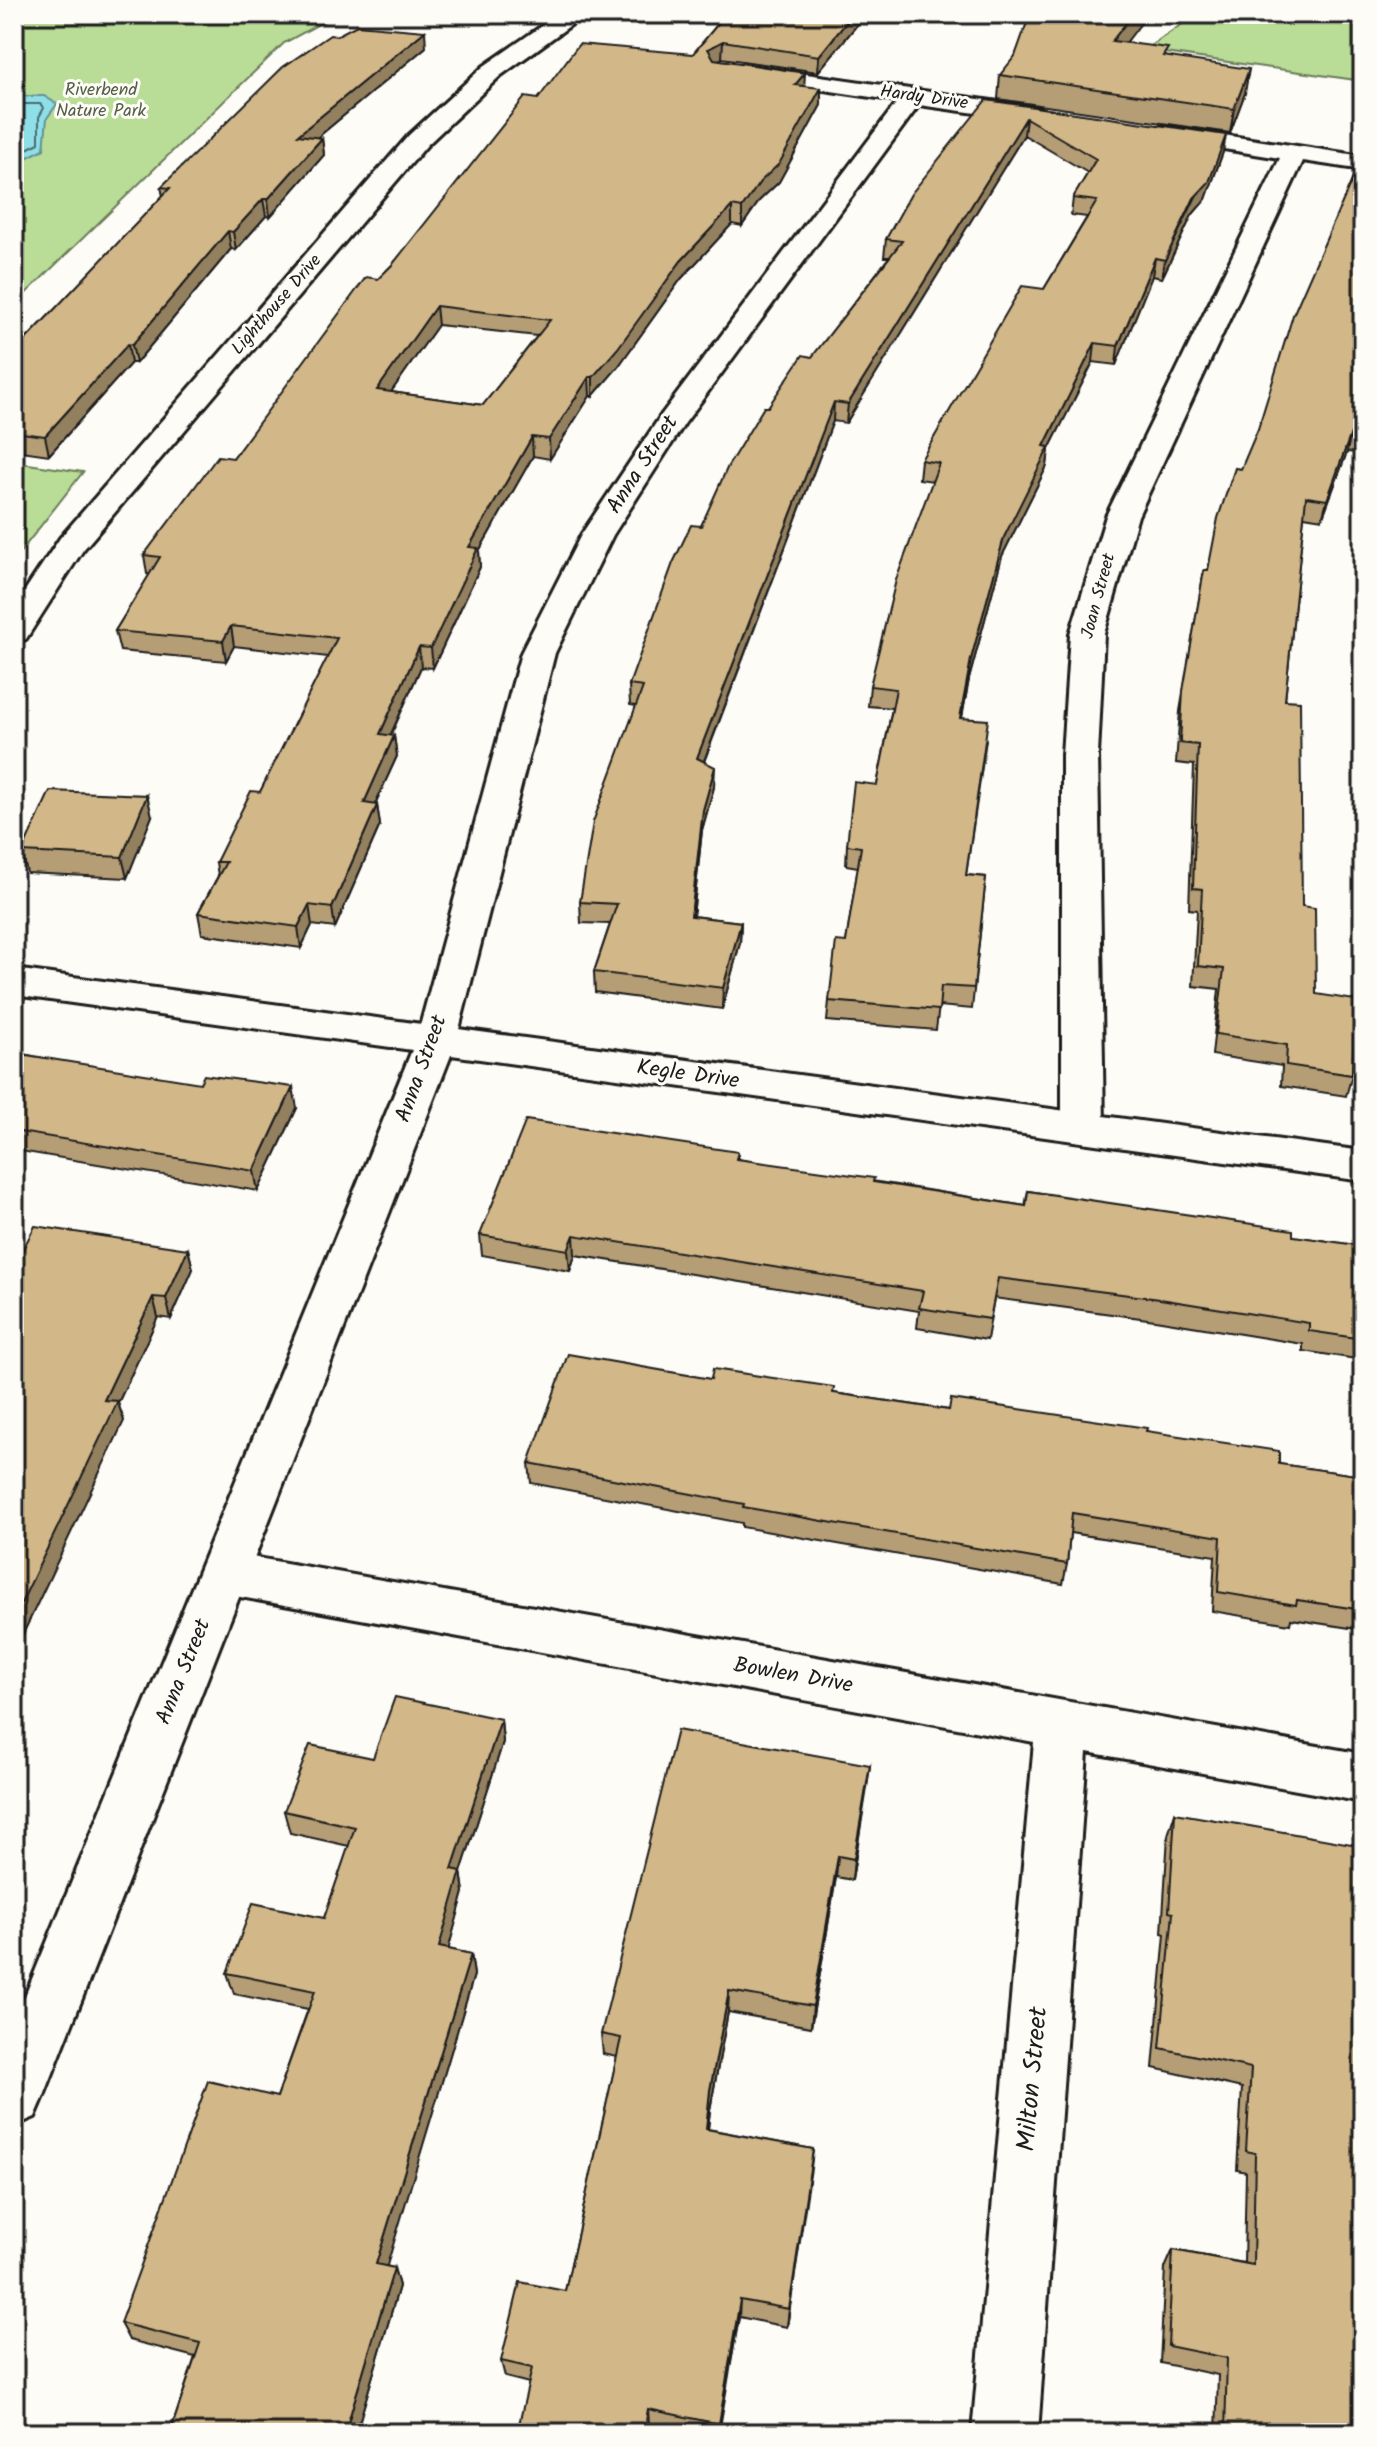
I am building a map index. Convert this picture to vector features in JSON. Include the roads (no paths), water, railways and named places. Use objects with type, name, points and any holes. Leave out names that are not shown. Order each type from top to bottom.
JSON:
[{"type":"street","name":"Lighthouse Drive","points":[[14,632],[71,545],[418,140],[478,79],[541,32],[575,14]]},
{"type":"street","name":"Hardy Drive","points":[[722,68],[1066,119]]},
{"type":"street","name":"Anna Street","points":[[14,2096],[436,1041],[538,653],[590,548],[672,420],[913,97]]},
{"type":"street","points":[[1142,130],[1363,163]]},
{"type":"street","name":"Joan Street","points":[[1083,1127],[1080,755],[1087,634],[1122,516],[1295,152]]},
{"type":"street","name":"Kegle Drive","points":[[14,982],[1363,1166]]},
{"type":"street","name":"Bowlen Drive","points":[[224,1573],[1363,1778]]},
{"type":"street","name":"Milton Street","points":[[1005,2433],[1062,1725]]},
{"type":"water","points":[[14,96],[44,96],[57,104],[47,118],[44,149],[14,164]]},
{"type":"park label","name":"Riverbend Nature Park","points":[[101,100]]}]
